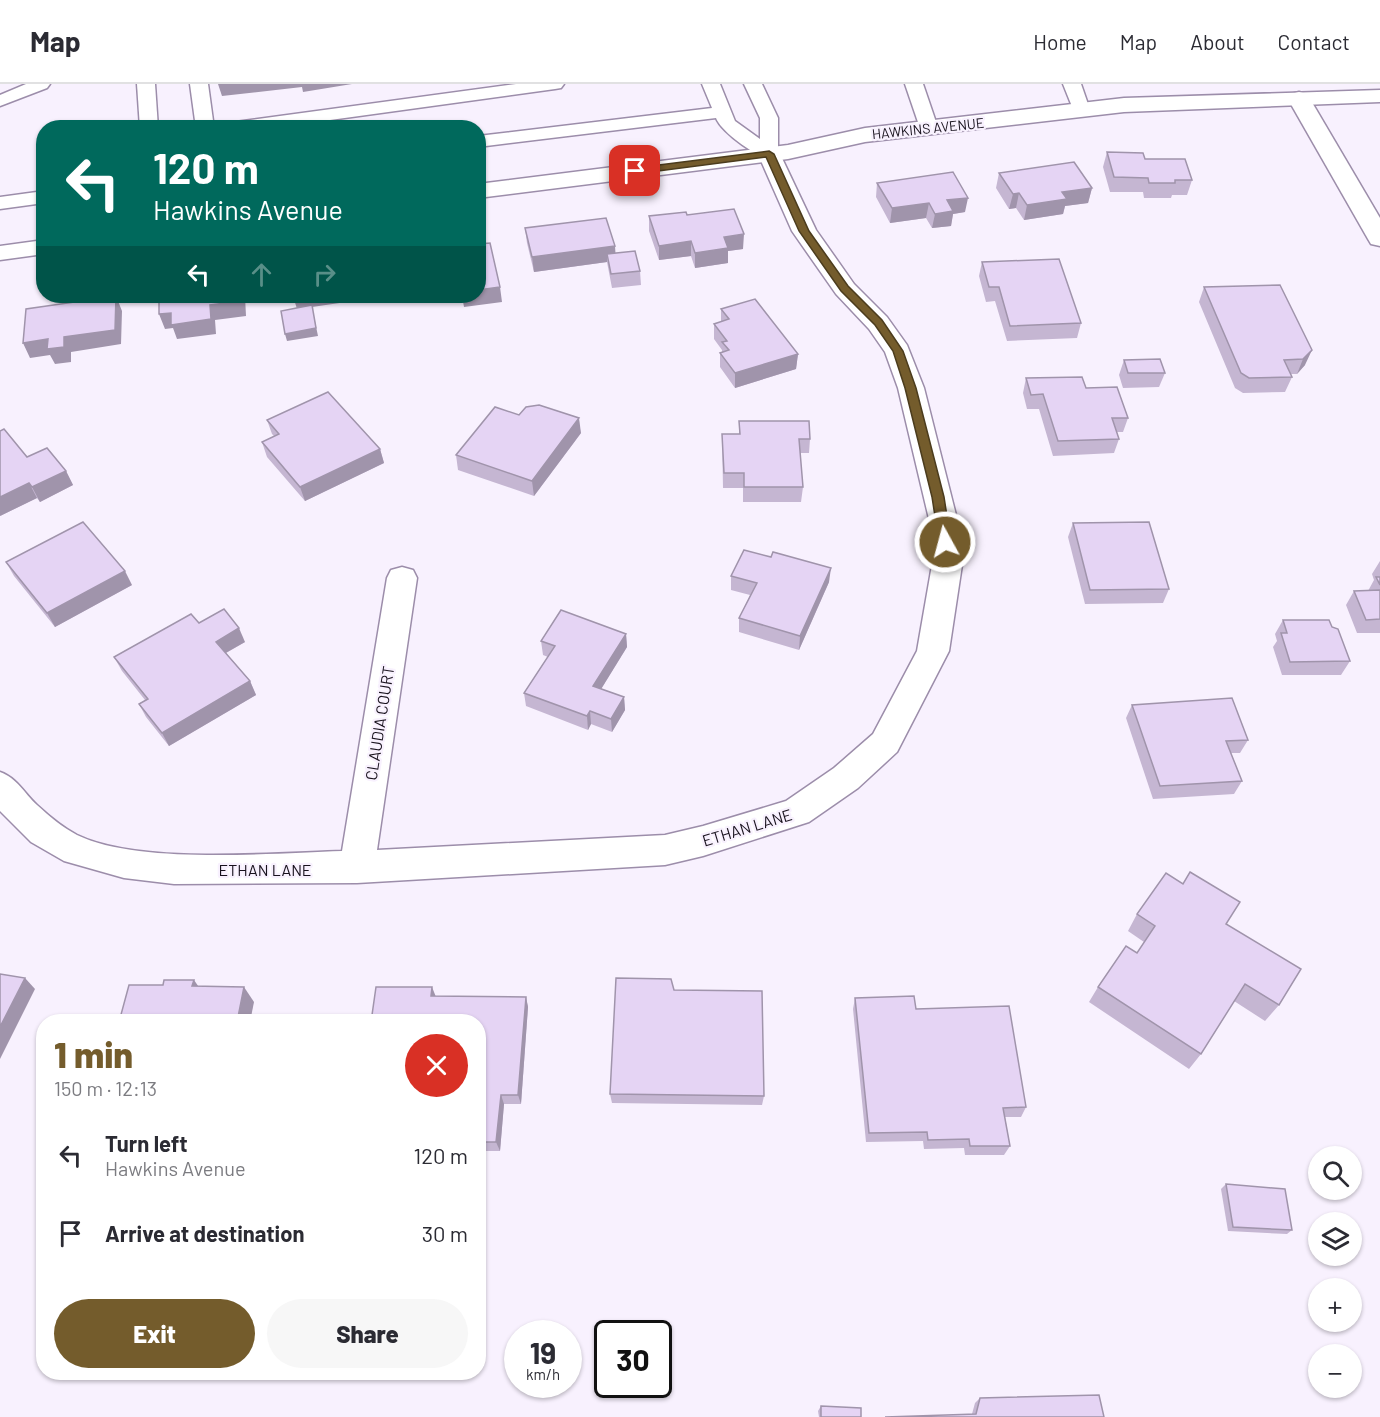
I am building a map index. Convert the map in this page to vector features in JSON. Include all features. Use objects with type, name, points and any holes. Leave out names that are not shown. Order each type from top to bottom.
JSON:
[{"type":"street","name":"HAWKINS AVENUE","points":[[486,190],[769,154],[866,135],[1124,105],[1380,96]]},
{"type":"street","points":[[1310,99],[1380,112]]},
{"type":"street","points":[[1310,99],[1380,239]]},
{"type":"street","name":"ETHAN LANE","points":[[0,786],[14,805],[43,831],[75,849],[117,861],[169,869],[357,868],[664,850],[704,841],[797,812],[846,778],[885,743],[933,651],[947,565],[943,519],[910,388],[898,351],[878,322],[845,289],[804,231],[769,154]]},
{"type":"street","points":[[0,253],[36,248]]},
{"type":"street","name":"CLAUDIA COURT","points":[[357,868],[402,578]]},
{"type":"lane","points":[[0,101],[41,84]]},
{"type":"lane","points":[[146,84],[148,120]]},
{"type":"lane","points":[[199,84],[204,120]]},
{"type":"lane","points":[[305,120],[528,86],[555,84]]},
{"type":"lane","points":[[711,84],[727,124],[769,154]]},
{"type":"lane","points":[[753,84],[769,118],[769,154]]},
{"type":"lane","points":[[914,84],[929,128]]},
{"type":"lane","points":[[1072,84],[1081,110]]},
{"type":"lane","points":[[486,140],[721,112]]},
{"type":"lane","points":[[0,203],[36,197]]},
{"type":"building","points":[[1107,152],[1143,153],[1145,159],[1185,159],[1192,180],[1175,180],[1175,183],[1149,183],[1148,178],[1114,177]]},
{"type":"building","points":[[1074,162],[1092,188],[1062,192],[1067,199],[1027,205],[1019,193],[1013,194],[999,173]]},
{"type":"building","points":[[953,172],[968,198],[947,200],[953,211],[935,214],[929,203],[892,208],[877,183]]},
{"type":"building","points":[[734,209],[744,234],[724,237],[728,248],[695,253],[691,241],[659,246],[649,216],[686,212],[687,215]]},
{"type":"building","points":[[606,218],[615,246],[532,257],[525,228]]},
{"type":"building","points":[[486,243],[490,243],[500,287],[486,289]]},
{"type":"building","points":[[635,251],[640,271],[611,274],[607,254]]},
{"type":"building","points":[[1059,259],[1081,323],[1010,326],[999,287],[989,287],[982,262]]},
{"type":"building","points":[[1280,285],[1312,350],[1303,359],[1284,360],[1292,377],[1249,378],[1241,373],[1204,287]]},
{"type":"building","points":[[755,299],[798,354],[735,373],[720,353],[729,350],[722,342],[727,341],[714,324],[729,319],[721,309]]},
{"type":"building","points":[[68,303],[116,303],[115,330],[64,337],[64,347],[47,349],[48,339],[23,343],[26,309]]},
{"type":"building","points":[[159,303],[226,303],[210,305],[211,319],[171,325],[171,313],[159,314]]},
{"type":"building","points":[[312,305],[316,328],[285,334],[281,311]]},
{"type":"building","points":[[1160,359],[1165,373],[1128,373],[1124,360]]},
{"type":"building","points":[[1082,377],[1086,388],[1117,387],[1128,418],[1112,418],[1119,439],[1058,441],[1043,394],[1031,395],[1026,378]]},
{"type":"building","points":[[328,392],[380,449],[300,487],[262,442],[279,434],[267,420]]},
{"type":"building","points":[[539,405],[579,418],[532,481],[456,455],[495,407],[519,415],[526,407]]},
{"type":"building","points":[[739,421],[809,421],[810,439],[799,439],[803,487],[744,487],[744,473],[724,473],[722,434],[740,434]]},
{"type":"building","points":[[4,429],[27,457],[47,448],[66,471],[32,487],[29,483],[0,497],[0,431]]},
{"type":"building","points":[[83,522],[125,571],[47,613],[6,562]]},
{"type":"building","points":[[1149,522],[1169,589],[1090,590],[1073,523]]},
{"type":"building","points":[[744,550],[771,557],[773,552],[831,568],[800,636],[739,618],[757,583],[731,576]]},
{"type":"building","points":[[1380,590],[1380,619],[1366,620],[1354,591]]},
{"type":"building","points":[[224,609],[239,628],[216,642],[250,681],[162,733],[139,704],[148,699],[114,657],[191,614],[199,623]]},
{"type":"building","points":[[561,610],[626,634],[593,686],[624,697],[611,719],[590,711],[587,716],[524,693],[555,646],[541,641]]},
{"type":"building","points":[[1283,620],[1329,620],[1332,627],[1338,629],[1350,661],[1290,662],[1281,633],[1287,633]]},
{"type":"building","points":[[1232,698],[1248,740],[1226,741],[1242,781],[1160,786],[1132,705]]},
{"type":"building","points":[[1190,872],[1240,902],[1226,924],[1301,969],[1279,1005],[1245,984],[1201,1054],[1098,987],[1126,946],[1137,953],[1155,926],[1137,914],[1166,873],[1183,884]]},
{"type":"building","points":[[0,974],[25,978],[0,1027]]},
{"type":"building","points":[[616,978],[671,979],[674,990],[762,991],[764,1096],[610,1094]]},
{"type":"building","points":[[164,980],[194,980],[192,986],[244,987],[239,1014],[121,1014],[129,985],[163,985]]},
{"type":"building","points":[[376,987],[432,987],[431,996],[526,997],[518,1095],[501,1095],[496,1142],[486,1142],[486,1014],[372,1014]]},
{"type":"building","points":[[914,996],[916,1009],[1009,1006],[1026,1107],[1003,1108],[1010,1146],[970,1146],[969,1139],[928,1140],[927,1132],[869,1133],[855,998]]},
{"type":"building","points":[[1226,1184],[1285,1189],[1292,1230],[1233,1227]]},
{"type":"building","points":[[1099,1395],[1104,1417],[885,1417],[976,1414],[980,1398]]},
{"type":"building","points":[[821,1406],[861,1408],[861,1417],[821,1417]]},
{"type":"route","points":[[635,171],[769,154],[804,231],[845,289],[878,322],[898,351],[938,497],[945,542]]}]
